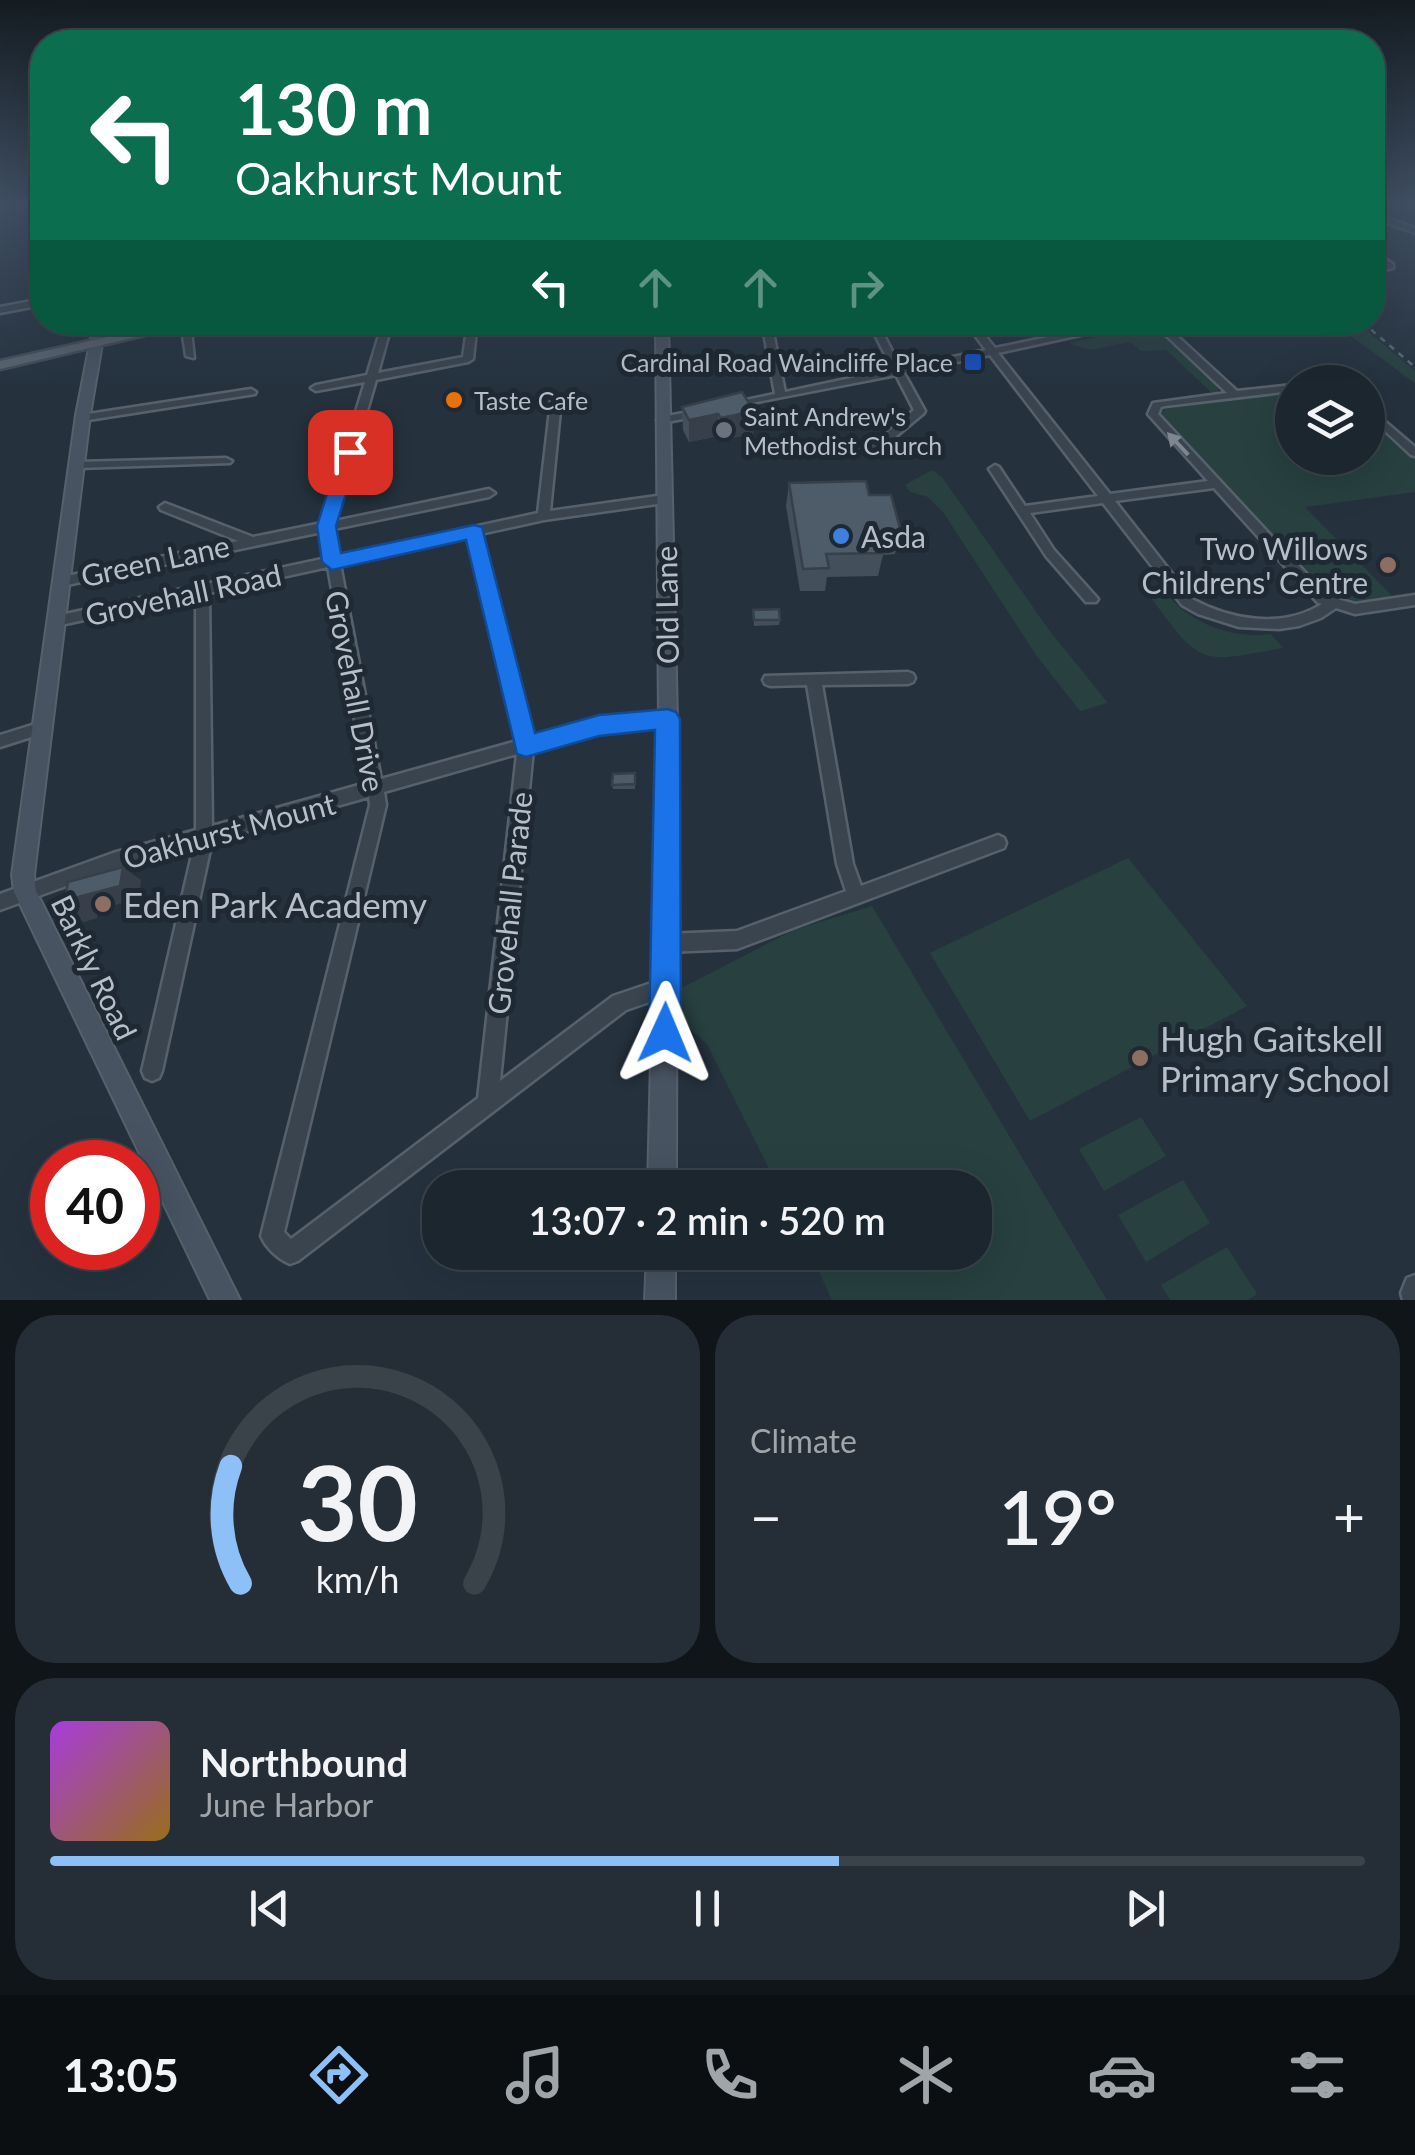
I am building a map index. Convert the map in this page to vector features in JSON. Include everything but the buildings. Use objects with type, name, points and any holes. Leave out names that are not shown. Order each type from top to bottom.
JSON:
[{"type":"main road","points":[[0,362],[125,335]]},
{"type":"street","points":[[0,310],[30,304]]},
{"type":"street","points":[[186,335],[191,356]]},
{"type":"street","name":"Grovehall Drive","points":[[385,335],[326,526],[378,805],[272,1236],[290,1253],[488,1101]]},
{"type":"street","points":[[316,388],[468,359],[471,335]]},
{"type":"street","name":"Old Lane","points":[[662,1170],[668,719],[663,335]]},
{"type":"street","points":[[769,335],[781,396]]},
{"type":"street","points":[[842,452],[879,445],[920,411],[879,335]]},
{"type":"street","points":[[980,335],[1178,592],[1210,615],[1255,625],[1312,616],[1332,605]]},
{"type":"street","points":[[730,406],[1075,335]]},
{"type":"street","points":[[1170,335],[1235,395]]},
{"type":"street","name":"Barkly Road","points":[[96,341],[82,418],[23,875],[25,892],[225,1300]]},
{"type":"street","points":[[1275,390],[1165,403],[1154,409],[1156,420],[1315,593],[1332,605],[1355,609],[1415,600]]},
{"type":"street","points":[[82,418],[251,392]]},
{"type":"street","points":[[544,516],[556,401]]},
{"type":"street","points":[[662,420],[713,410]]},
{"type":"street","points":[[1385,426],[1415,453]]},
{"type":"street","points":[[78,465],[226,461]]},
{"type":"street","points":[[995,469],[1050,553],[1091,599]]},
{"type":"street","points":[[1022,510],[1216,484]]},
{"type":"street","name":"Green Lane","points":[[62,581],[490,493]]},
{"type":"street","name":"Grovehall Road","points":[[56,621],[544,516],[664,499]]},
{"type":"street","name":"Green Lane","points":[[164,507],[248,540]]},
{"type":"street","name":"Grovehall Parade","points":[[474,532],[526,746],[488,1101]]},
{"type":"street","points":[[152,1071],[204,838],[202,589]]},
{"type":"street","points":[[770,680],[908,678]]},
{"type":"street","points":[[814,682],[845,864],[856,895]]},
{"type":"street","name":"Oakhurst Mount","points":[[0,902],[113,862],[599,726],[668,719]]},
{"type":"street","points":[[0,741],[42,728]]},
{"type":"street","points":[[667,943],[737,940],[998,842]]},
{"type":"street","points":[[488,1101],[620,1003],[666,987]]},
{"type":"street","points":[[660,1300],[661,1270]]},
{"type":"green space","points":[[1106,335],[1165,335],[1217,383],[1218,392],[1211,392],[1166,350],[1141,351],[1130,342],[1090,350],[1068,343]]},
{"type":"green space","points":[[1349,335],[1372,335],[1415,371],[1415,383]]},
{"type":"green space","points":[[1275,393],[1275,475],[1385,475],[1385,431],[1415,459],[1415,492],[1305,507],[1394,598],[1352,605],[1325,595],[1160,415],[1167,406]]},
{"type":"green space","points":[[932,470],[942,477],[1049,630],[1108,703],[1080,711],[1036,655],[943,512],[928,497],[910,492],[905,485]]},
{"type":"green space","points":[[1168,596],[1190,615],[1215,628],[1242,634],[1271,634],[1283,648],[1235,656],[1205,654],[1181,637],[1151,598]]},
{"type":"green space","points":[[1128,858],[1247,1006],[1030,1121],[930,953]]},
{"type":"green space","points":[[872,906],[1107,1300],[832,1300],[818,1270],[992,1270],[992,1170],[770,1170],[707,1044],[665,1007],[666,996],[794,930]]},
{"type":"green space","points":[[1141,1117],[1166,1156],[1104,1191],[1079,1149]]},
{"type":"green space","points":[[1183,1180],[1210,1223],[1146,1262],[1118,1215]]},
{"type":"green space","points":[[1227,1247],[1257,1294],[1248,1300],[1170,1300],[1161,1285]]},
{"type":"railway","points":[[1377,335],[1415,367]]},
{"type":"place","name":"Cardinal Road Waincliffe Place","points":[[973,362]]},
{"type":"place","name":"Taste Cafe","points":[[454,400]]},
{"type":"place","name":"Saint Andrew's Methodist Church","points":[[724,430]]},
{"type":"place","name":"Asda","points":[[841,536]]},
{"type":"place","name":"Two Willows Childrens' Centre","points":[[1388,565]]},
{"type":"place","name":"Eden Park Academy","points":[[103,904]]},
{"type":"place","name":"Hugh Gaitskell Primary School","points":[[1140,1058]]},
{"type":"route","points":[[350,452],[326,526],[332,562],[474,532],[526,746],[599,726],[668,719],[665,1033]]}]
